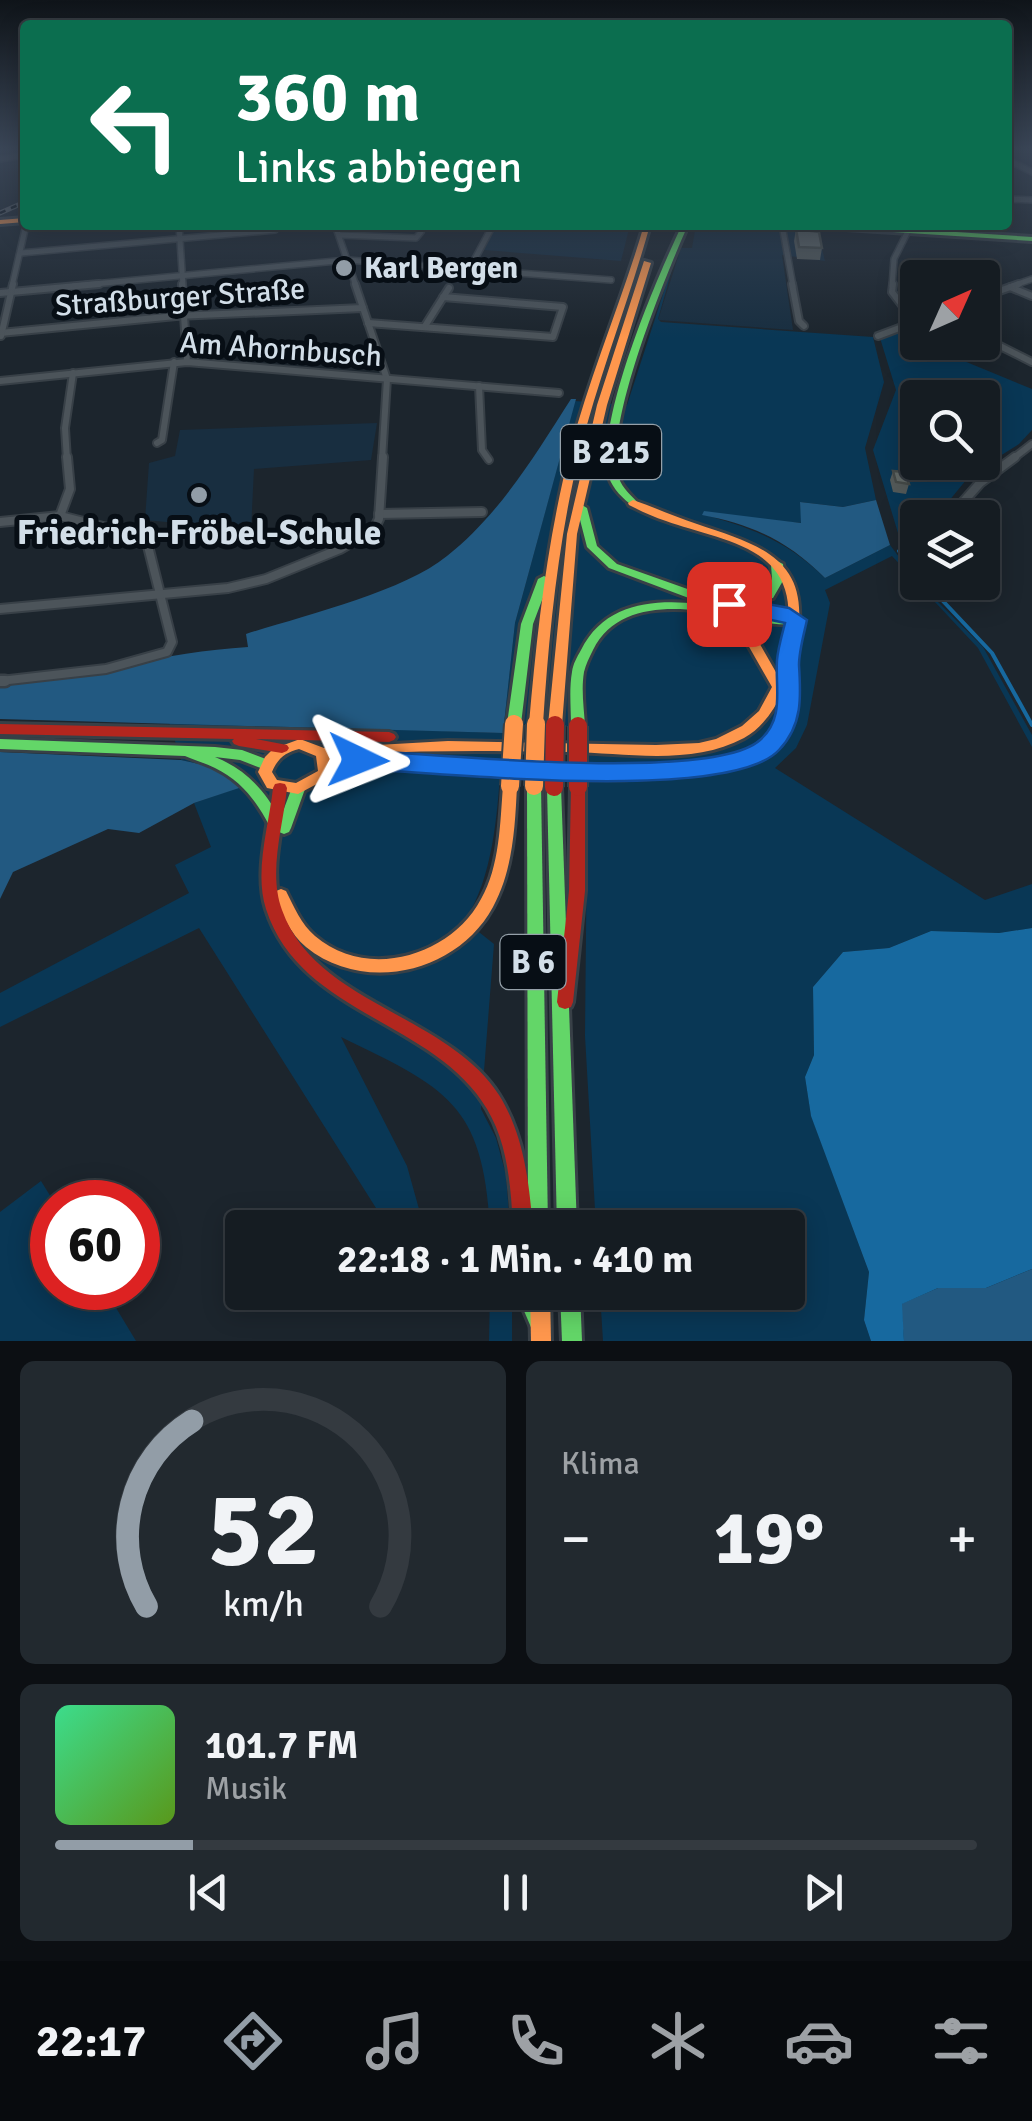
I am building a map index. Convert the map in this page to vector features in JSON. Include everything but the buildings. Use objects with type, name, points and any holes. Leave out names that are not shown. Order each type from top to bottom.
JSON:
[{"type":"main road","name":"B 6","points":[[538,1210],[534,786],[536,724],[554,552],[585,414],[646,230]]},
{"type":"main road","name":"B 6","points":[[566,1210],[554,786],[561,625],[580,500],[602,406],[655,230]]},
{"type":"main road","name":"B 215","points":[[682,230],[618,406],[611,472],[618,487],[643,508],[733,536],[777,564]]},
{"type":"main road","points":[[892,230],[919,230]]},
{"type":"main road","points":[[940,230],[1032,239]]},
{"type":"main road","points":[[580,500],[592,547],[614,566],[689,597],[782,613],[796,620]]},
{"type":"main road","points":[[298,789],[280,840],[276,876],[285,910],[305,941],[333,960],[368,967],[419,962],[456,942],[476,923],[490,900],[506,847],[514,724],[526,624],[554,552]]},
{"type":"main road","points":[[729,604],[769,595],[778,579],[777,564]]},
{"type":"main road","points":[[325,760],[395,745],[703,748],[735,736],[762,720],[788,662],[796,620],[794,584],[777,564]]},
{"type":"main road","points":[[560,1056],[578,891],[580,665],[604,623],[642,606],[700,608],[796,620]]},
{"type":"main road","points":[[700,608],[737,627],[760,646],[777,686]]},
{"type":"main road","points":[[159,734],[282,748],[300,744],[325,760],[660,772],[738,764],[770,745],[780,732],[792,688],[788,662]]},
{"type":"main road","points":[[0,729],[542,745]]},
{"type":"main road","points":[[0,744],[242,755],[266,764]]},
{"type":"main road","points":[[282,748],[266,764],[267,778],[280,788],[298,789],[320,778],[325,760]]},
{"type":"main road","points":[[191,754],[244,775],[260,792],[276,823]]},
{"type":"main road","points":[[280,788],[268,876],[275,914],[294,948],[333,982],[456,1059],[485,1090],[510,1137],[523,1210]]},
{"type":"main road","points":[[530,1310],[541,1334]]},
{"type":"main road","points":[[571,1310],[572,1341]]},
{"type":"street","points":[[0,335],[25,230]]},
{"type":"street","points":[[179,230],[186,362]]},
{"type":"street","points":[[21,253],[275,230]]},
{"type":"street","points":[[0,609],[161,596],[266,579],[362,539],[374,529],[379,514],[387,379],[336,230]]},
{"type":"street","points":[[470,268],[490,230]]},
{"type":"street","points":[[783,230],[804,326]]},
{"type":"street","points":[[900,302],[892,292],[894,258],[908,231]]},
{"type":"street","points":[[338,236],[416,238],[421,232]]},
{"type":"street","points":[[0,293],[347,260],[611,280]]},
{"type":"street","points":[[1000,291],[1032,279]]},
{"type":"street","points":[[1010,287],[1032,296]]},
{"type":"street","points":[[425,326],[449,288]]},
{"type":"street","points":[[368,323],[554,337],[563,307],[443,297]]},
{"type":"street","name":"Straßburger Straße","points":[[0,335],[183,316],[363,308]]},
{"type":"street","points":[[878,336],[900,326]]},
{"type":"street","points":[[1000,346],[1032,362]]},
{"type":"street","points":[[157,444],[162,440],[174,362]]},
{"type":"street","name":"Am Ahornbusch","points":[[0,381],[186,362],[559,393]]},
{"type":"street","points":[[60,516],[66,506],[72,465],[68,454],[73,373]]},
{"type":"street","points":[[478,386],[482,450],[489,460]]},
{"type":"street","points":[[965,500],[980,482],[1032,444]]},
{"type":"street","points":[[379,514],[482,512]]},
{"type":"street","points":[[0,522],[60,516],[146,538],[172,642],[167,652],[71,675],[0,681]]},
{"type":"shaded area","points":[[494,230],[629,230],[621,261],[484,250]]},
{"type":"shaded area","points":[[695,230],[817,230],[825,261],[782,255],[793,330],[658,320],[681,248],[692,248]]},
{"type":"shaded area","points":[[678,248],[658,319],[661,322],[873,337],[884,382],[865,448],[876,500],[843,507],[800,502],[802,523],[702,514],[768,537],[797,554],[825,578],[890,545],[900,558],[900,565],[892,556],[825,590],[830,603],[807,725],[796,748],[775,768],[985,900],[1032,884],[1032,928],[999,933],[931,931],[889,948],[843,952],[813,987],[814,1055],[805,1077],[811,1115],[869,1272],[864,1320],[871,1341],[603,1341],[601,1310],[805,1310],[805,1210],[595,1210],[585,1036],[588,728],[504,723],[515,623],[575,401],[627,405]]},
{"type":"shaded area","points":[[899,330],[900,360],[962,360],[1032,389],[1032,430],[1000,456],[1000,380],[900,380],[900,480],[966,480],[950,500],[900,500],[898,533],[873,450],[896,390],[880,338]]},
{"type":"shaded area","points":[[571,399],[576,399],[515,623],[503,733],[0,719],[0,686],[248,647],[246,634],[351,602],[428,569],[466,539],[500,503]]},
{"type":"shaded area","name":"Friedrich-Fröbel-Schule","points":[[377,423],[371,460],[254,469],[251,530],[145,520],[149,463],[175,456],[180,430]]},
{"type":"shaded area","points":[[876,500],[890,545],[825,578],[769,536],[702,515],[704,511],[801,523],[800,502],[843,507]]},
{"type":"shaded area","points":[[933,600],[983,647],[1032,735],[1032,747],[978,648]]},
{"type":"shaded area","points":[[169,722],[503,733],[490,855],[465,921],[494,944],[481,1109],[496,1138],[506,1175],[509,1210],[488,1210],[479,1152],[452,1105],[408,1071],[341,1037],[407,1166],[419,1210],[377,1210],[199,928],[0,1027],[0,993],[189,893],[175,865],[211,847],[194,803],[243,786],[217,768],[181,760]]},
{"type":"shaded area","points":[[0,752],[181,760],[217,768],[245,786],[194,803],[139,833],[108,829],[13,872],[0,899]]},
{"type":"shaded area","points":[[1032,928],[1032,1269],[986,1288],[938,1288],[902,1304],[904,1341],[871,1341],[864,1320],[869,1272],[811,1116],[805,1077],[814,1055],[813,987],[843,952],[889,948],[931,931],[999,933]]},
{"type":"shaded area","points":[[30,1189],[30,1310],[117,1310],[136,1341],[0,1341],[0,1212]]},
{"type":"shaded area","points":[[1032,1269],[1032,1341],[904,1341],[901,1304],[938,1288],[986,1288]]},
{"type":"shaded area","points":[[490,1310],[512,1310],[512,1341],[489,1341]]},
{"type":"waterway","points":[[942,600],[992,653],[1032,725]]},
{"type":"traffic: fast","points":[[633,503],[614,478],[611,456],[615,426],[635,352],[683,230]]},
{"type":"traffic: fast","points":[[892,230],[1032,239]]},
{"type":"traffic: fast","points":[[582,508],[592,547],[613,566],[706,600]]},
{"type":"traffic: fast","points":[[729,604],[769,595],[778,579],[777,564]]},
{"type":"traffic: fast","points":[[514,724],[527,624],[544,579]]},
{"type":"traffic: fast","points":[[578,726],[580,664],[594,637],[614,619],[638,609],[666,605],[726,610],[782,622],[796,620]]},
{"type":"traffic: fast","points":[[0,744],[215,752],[242,755],[266,765]]},
{"type":"traffic: fast","points":[[191,754],[242,778],[260,797],[275,823]]},
{"type":"traffic: fast","points":[[534,786],[538,1210]]},
{"type":"traffic: fast","points":[[554,787],[566,1210]]},
{"type":"traffic: fast","points":[[284,828],[298,789]]},
{"type":"traffic: fast","points":[[534,1310],[540,1325]]},
{"type":"traffic: fast","points":[[571,1310],[572,1341]]},
{"type":"traffic: slow","points":[[0,222],[20,220]]},
{"type":"traffic: slow","points":[[536,724],[550,587],[567,485],[583,422],[646,230]]},
{"type":"traffic: slow","points":[[555,725],[572,534],[602,405],[647,263]]},
{"type":"traffic: slow","points":[[323,753],[448,746],[678,750],[719,743],[747,730],[770,705],[787,663],[795,619],[791,587],[777,565],[756,549],[633,503]]},
{"type":"traffic: slow","points":[[712,615],[753,642],[777,685]]},
{"type":"traffic: slow","points":[[327,767],[358,759],[634,774],[691,771],[736,762],[766,748],[780,729],[789,697],[788,662]]},
{"type":"traffic: slow","points":[[510,786],[514,724]]},
{"type":"traffic: slow","points":[[534,786],[536,724]]},
{"type":"traffic: slow","points":[[300,744],[323,753],[325,773],[298,789],[272,784],[265,772],[270,760],[282,749],[300,744]]},
{"type":"traffic: slow","points":[[281,895],[303,934],[335,957],[379,966],[424,958],[463,935],[487,904],[500,872],[510,786]]},
{"type":"traffic: slow","points":[[540,1310],[541,1341]]},
{"type":"traffic: jam","points":[[554,787],[555,725]]},
{"type":"traffic: jam","points":[[578,726],[578,787]]},
{"type":"traffic: jam","points":[[0,729],[389,737]]},
{"type":"traffic: jam","points":[[239,741],[282,748]]},
{"type":"traffic: jam","points":[[565,1002],[577,891],[578,787]]},
{"type":"traffic: jam","points":[[280,788],[269,880],[274,910],[289,942],[312,968],[339,989],[433,1044],[485,1090],[509,1138],[521,1210]]},
{"type":"place","name":"Karl Bergen","points":[[344,268]]},
{"type":"place","name":"Friedrich-Fröbel-Schule","points":[[199,495]]},
{"type":"route","points":[[358,760],[660,772],[702,771],[738,764],[770,745],[786,718],[792,688],[788,662],[796,620],[782,613],[729,604]]}]
